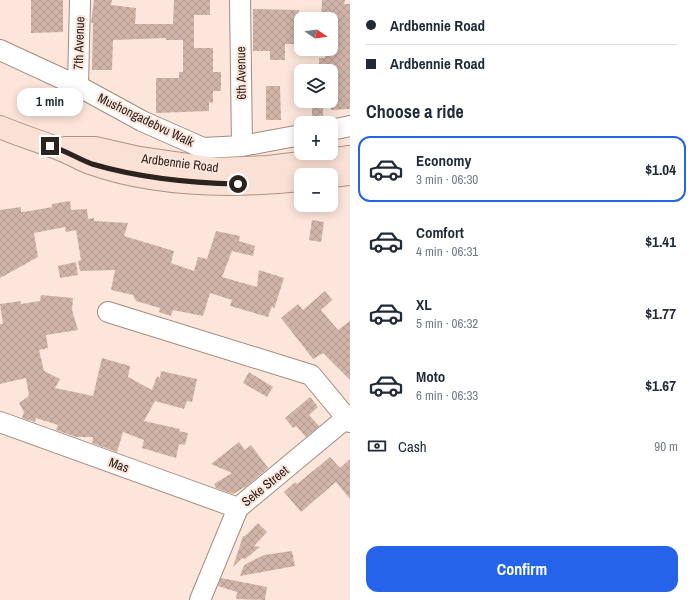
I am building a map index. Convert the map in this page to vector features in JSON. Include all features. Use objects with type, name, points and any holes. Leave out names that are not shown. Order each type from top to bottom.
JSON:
[{"type":"main road","name":"Ardbennie Road","points":[[0,127],[58,148],[90,163],[134,175],[183,182],[238,184],[294,180]]},
{"type":"main road","name":"Ardbennie Road","points":[[58,148],[95,148],[139,158],[215,169],[268,167],[350,156]]},
{"type":"main road","points":[[338,175],[350,174]]},
{"type":"street","name":"7th Avenue","points":[[78,86],[80,0]]},
{"type":"street","name":"6th Avenue","points":[[240,0],[242,146]]},
{"type":"street","name":"Mushongadebvu Walk","points":[[0,50],[78,86],[142,121],[203,148],[242,146],[294,136]]},
{"type":"street","points":[[338,129],[350,126]]},
{"type":"street","points":[[108,312],[311,375],[349,419]]},
{"type":"street","name":"Seke Street","points":[[200,600],[238,508],[349,419]]},
{"type":"street","name":"Mas","points":[[0,422],[238,508]]},
{"type":"building","points":[[31,0],[63,0],[63,32],[31,33]]},
{"type":"building","points":[[94,0],[112,0],[111,5],[136,8],[135,24],[173,24],[174,0],[210,0],[210,15],[194,15],[194,48],[213,48],[213,72],[221,72],[221,91],[213,91],[213,103],[209,102],[209,111],[156,113],[156,78],[179,78],[179,72],[183,72],[183,40],[166,40],[166,38],[113,40],[112,70],[92,70],[93,23],[91,23]]},
{"type":"building","points":[[322,0],[345,0],[344,4],[350,4],[350,109],[331,110],[331,108],[338,108],[338,64],[319,64],[319,58],[325,58],[325,56],[338,56],[338,12],[321,12]]},
{"type":"building","points":[[253,9],[299,10],[299,12],[294,12],[294,44],[285,44],[285,60],[270,60],[270,51],[253,51]]},
{"type":"building","points":[[266,86],[280,86],[281,120],[266,120]]},
{"type":"building","points":[[312,108],[323,108],[323,116],[312,116]]},
{"type":"building","points":[[70,201],[71,210],[87,209],[88,219],[94,218],[94,221],[128,223],[124,236],[174,251],[171,263],[194,271],[198,257],[207,259],[216,231],[240,236],[239,241],[255,246],[253,256],[232,251],[222,277],[257,287],[259,270],[284,278],[274,309],[272,306],[268,317],[230,306],[232,300],[210,293],[203,316],[173,310],[171,316],[159,312],[160,308],[136,301],[133,295],[111,290],[115,270],[80,271],[78,261],[81,260],[76,230],[66,232],[65,227],[34,233],[38,257],[0,278],[0,210],[21,207],[21,212],[30,211],[52,207],[52,204]]},
{"type":"building","points":[[312,220],[324,222],[321,242],[309,240]]},
{"type":"building","points":[[76,262],[78,275],[60,278],[58,266]]},
{"type":"building","points":[[325,291],[332,300],[321,310],[338,330],[350,321],[350,380],[323,353],[313,359],[281,318],[298,304],[303,310]]},
{"type":"building","points":[[41,295],[73,298],[72,310],[78,330],[46,335],[48,348],[39,350],[44,371],[60,379],[55,388],[93,396],[102,358],[130,366],[128,377],[152,390],[157,376],[160,378],[161,371],[197,379],[192,402],[187,401],[184,409],[155,401],[144,421],[180,429],[179,431],[188,433],[185,445],[179,444],[176,458],[142,448],[144,440],[123,432],[117,452],[92,443],[93,437],[76,437],[56,430],[58,425],[36,418],[35,422],[22,418],[24,412],[19,403],[29,396],[26,378],[0,384],[0,324],[3,324],[0,304],[21,301],[21,304],[40,301]]},
{"type":"building","points":[[249,372],[273,387],[267,397],[243,383]]},
{"type":"building","points":[[310,397],[318,407],[309,415],[319,426],[306,437],[296,426],[293,428],[285,418]]},
{"type":"building","points":[[239,442],[245,450],[251,445],[268,468],[247,486],[233,494],[216,488],[214,484],[232,473],[211,464]]},
{"type":"building","points":[[330,457],[340,468],[350,459],[350,499],[336,482],[301,512],[284,492],[295,482],[297,484]]},
{"type":"building","points":[[258,523],[267,532],[254,546],[260,547],[245,559],[242,558],[233,567],[243,536],[245,536]]},
{"type":"building","points":[[292,551],[295,566],[240,576],[244,565],[264,555]]},
{"type":"building","points":[[221,578],[267,587],[265,600],[236,599],[237,592],[218,586]]},
{"type":"route","points":[[50,146],[58,148],[90,163],[134,175],[183,182],[238,184]]}]
